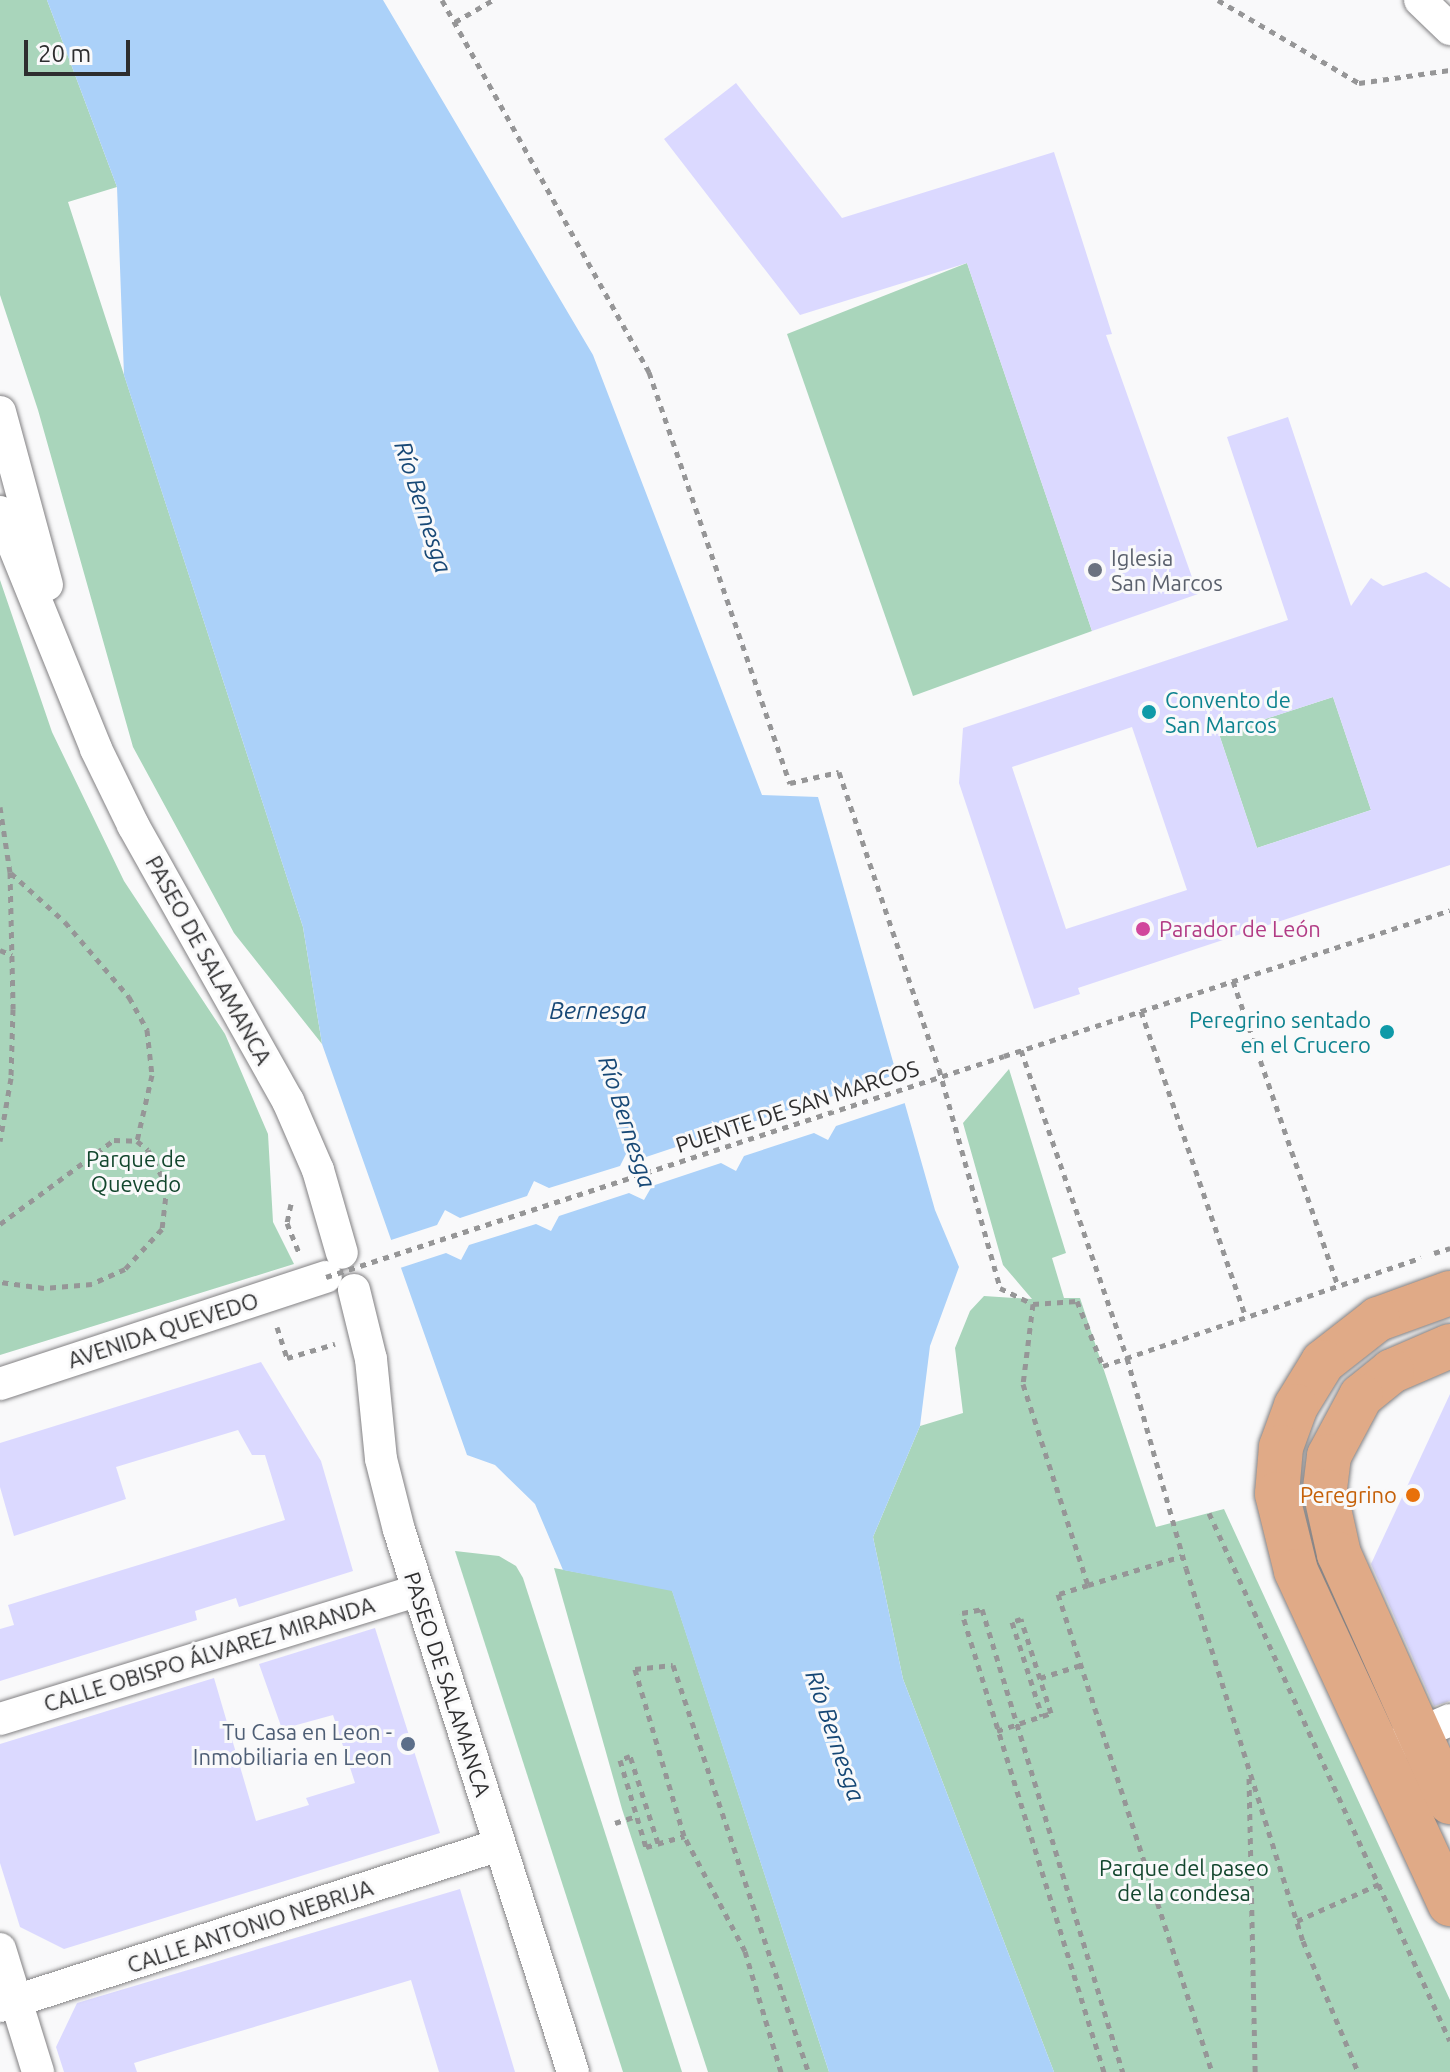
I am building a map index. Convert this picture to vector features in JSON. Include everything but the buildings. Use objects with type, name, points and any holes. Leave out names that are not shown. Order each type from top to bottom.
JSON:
[{"type":"main road","points":[[1450,1293],[1402,1308],[1359,1331],[1323,1362],[1296,1406],[1281,1447],[1277,1494],[1296,1571],[1450,1904]]},
{"type":"main road","points":[[1450,1346],[1374,1381],[1340,1427],[1329,1456],[1325,1491],[1339,1554],[1434,1727],[1450,1802]]},
{"type":"street","points":[[1420,0],[1450,29]]},
{"type":"street","name":"PASEO DE SALAMANCA","points":[[0,412],[67,670]]},
{"type":"street","name":"PASEO DE SALAMANCA","points":[[0,512],[67,670],[96,749],[133,825],[288,1101],[318,1170],[334,1275],[371,1359],[381,1459],[419,1590],[573,2072]]},
{"type":"street","name":"AVENIDA QUEVEDO","points":[[0,1384],[334,1275]]},
{"type":"street","name":"CALLE OBISPO ÁLVAREZ MIRANDA","points":[[0,1719],[419,1590]]},
{"type":"street","points":[[1379,1751],[1434,1727]]},
{"type":"street","name":"CALLE ANTONIO NEBRIJA","points":[[9,2004],[499,1845]]},
{"type":"street","points":[[0,1949],[9,2004],[38,2072]]},
{"type":"path","points":[[442,0],[649,372],[790,783],[839,772],[939,1069],[1000,1288],[1033,1304],[1077,1301],[1103,1366],[1450,1248]]},
{"type":"path","points":[[455,22],[493,0]]},
{"type":"path","points":[[1218,0],[1359,83],[1450,70]]},
{"type":"path","points":[[0,807],[10,872],[12,955],[11,1078],[0,1141]]},
{"type":"path","points":[[10,872],[73,932],[129,997],[147,1030],[152,1075],[137,1141]]},
{"type":"path","name":"PUENTE DE SAN MARCOS","points":[[334,1275],[1450,910]]},
{"type":"path","points":[[0,950],[12,955]]},
{"type":"path","points":[[1233,981],[1338,1286]]},
{"type":"path","points":[[1141,1011],[1246,1317]]},
{"type":"path","points":[[1021,1050],[1127,1358],[1182,1556],[1297,1921],[1358,2072]]},
{"type":"path","points":[[0,1224],[54,1189],[93,1152],[114,1140],[137,1141],[159,1163],[167,1186],[162,1229],[146,1251],[125,1269],[92,1284],[44,1288],[0,1282]]},
{"type":"path","points":[[292,1194],[287,1223],[334,1275]]},
{"type":"path","points":[[267,1296],[287,1358],[338,1343]]},
{"type":"path","points":[[1033,1304],[1023,1384],[1088,1585]]},
{"type":"path","points":[[1209,1513],[1450,2041]]},
{"type":"path","points":[[1182,1556],[1058,1594],[1212,2072]]},
{"type":"path","points":[[1104,2072],[962,1613],[982,1609],[1123,2072]]},
{"type":"path","points":[[997,1731],[1018,1724],[1042,1716],[1051,1713],[1021,1619],[1012,1622],[1042,1716]]},
{"type":"path","points":[[781,2072],[745,1951],[684,1836],[635,1669],[673,1665],[808,2072]]},
{"type":"path","points":[[1040,1678],[1082,1665]]},
{"type":"path","points":[[658,1843],[630,1756],[620,1760],[646,1847],[684,1836]]},
{"type":"path","points":[[1249,1769],[1255,2072]]},
{"type":"path","points":[[615,1823],[637,1816]]},
{"type":"path","points":[[1297,1921],[1379,1884]]},
{"type":"green space","points":[[0,0],[47,0],[117,187],[68,202],[303,927],[322,1044],[234,933],[133,747],[38,410],[0,295]]},
{"type":"green space","points":[[967,263],[1092,631],[913,696],[787,334]]},
{"type":"green space","name":"Parque de Quevedo","points":[[0,580],[52,732],[124,881],[225,1034],[268,1134],[273,1222],[294,1264],[0,1355]]},
{"type":"green space","points":[[1333,697],[1371,810],[1257,848],[1219,734]]},
{"type":"green space","name":"Parque del paseo de la condesa","points":[[1009,1069],[1066,1253],[1052,1258],[1064,1298],[1080,1298],[1156,1527],[1224,1509],[1450,2000],[1450,2072],[1054,2072],[903,1679],[873,1537],[920,1426],[963,1413],[955,1348],[970,1311],[984,1296],[1032,1299],[1003,1265],[963,1123]]},
{"type":"green space","points":[[455,1551],[499,1556],[516,1566],[523,1578],[682,2072],[623,2072]]},
{"type":"green space","points":[[554,1568],[672,1590],[829,2072],[708,2072],[622,1809]]},
{"type":"water","name":"Bernesga","points":[[47,0],[383,0],[593,355],[762,795],[818,797],[935,1210],[959,1267],[930,1346],[920,1426],[873,1537],[903,1679],[1054,2072],[829,2072],[672,1591],[563,1570],[535,1504],[495,1465],[467,1455],[322,1044],[303,927],[124,375],[117,187]]},
{"type":"pier","points":[[900,1073],[908,1102],[836,1126],[828,1140],[814,1133],[744,1156],[736,1171],[721,1163],[652,1186],[644,1200],[629,1193],[559,1216],[551,1231],[536,1224],[469,1245],[461,1260],[446,1253],[397,1269],[397,1275],[385,1237],[388,1241],[437,1225],[445,1210],[460,1218],[527,1196],[534,1181],[549,1188],[620,1166],[628,1150],[643,1158],[712,1135],[720,1120],[734,1128],[804,1105],[812,1091],[827,1098]]},
{"type":"place","name":"Iglesia San Marcos","points":[[1095,570]]},
{"type":"place","name":"Convento de San Marcos","points":[[1149,712]]},
{"type":"place","name":"Parador de León","points":[[1143,929]]},
{"type":"place","name":"Peregrino sentado en el Crucero","points":[[1387,1032]]},
{"type":"place","name":"Peregrino","points":[[1413,1495]]},
{"type":"place","name":"Tu Casa en Leon - Inmobiliaria en Leon","points":[[408,1744]]},
{"type":"water label","name":"Río Bernesga","points":[[423,507]]},
{"type":"water label","name":"Río Bernesga","points":[[627,1122]]},
{"type":"water label","name":"Río Bernesga","points":[[835,1736]]}]
